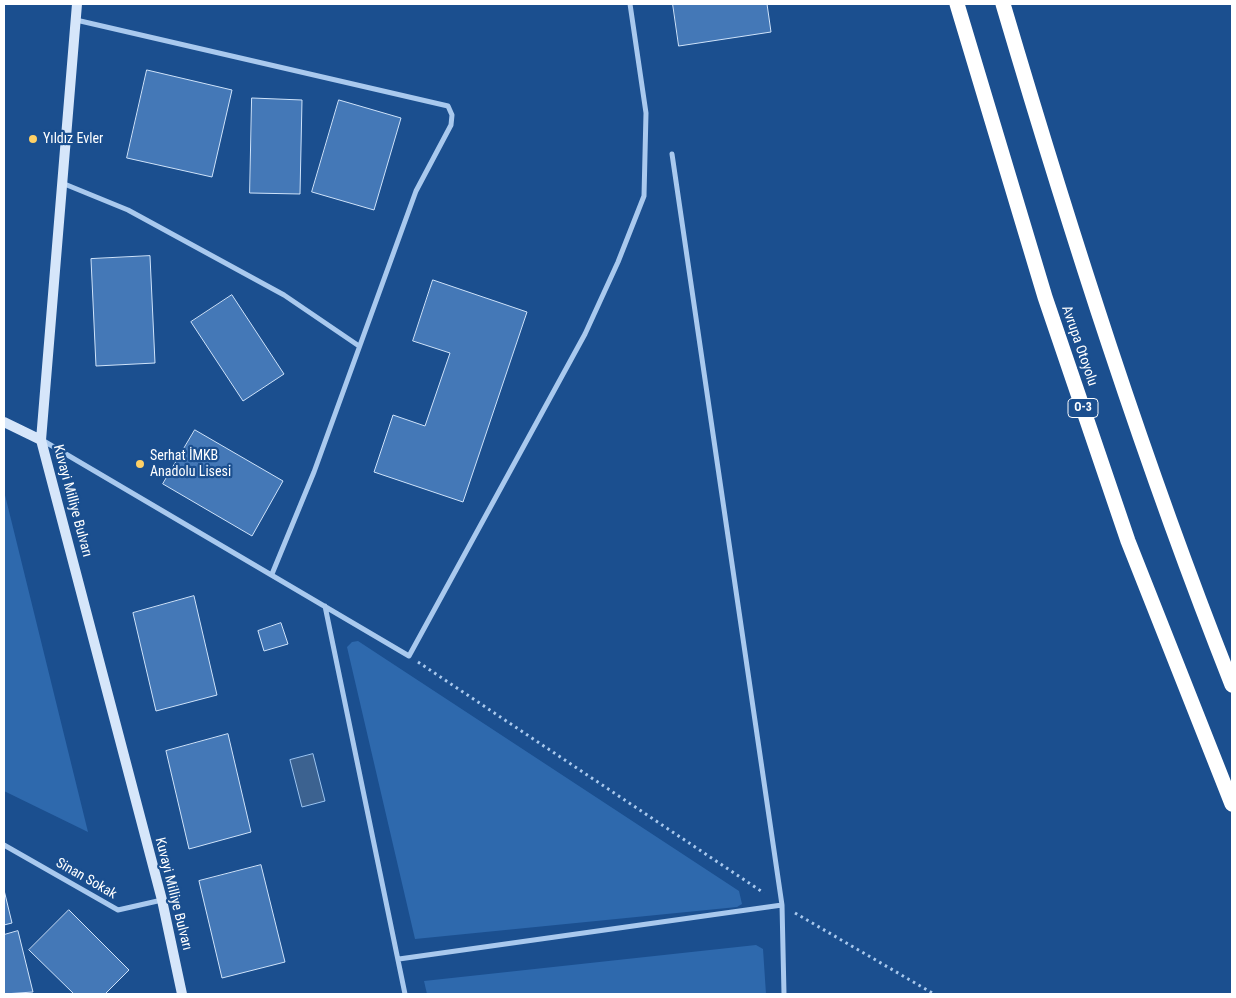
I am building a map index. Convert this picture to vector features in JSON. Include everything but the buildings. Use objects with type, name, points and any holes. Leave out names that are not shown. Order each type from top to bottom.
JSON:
[{"type":"highway","name":"Avrupa Otoyolu","points":[[957,4],[1045,297],[1125,531],[1232,804]]},
{"type":"highway","name":"Avrupa Otoyolu","points":[[1003,4],[1045,144],[1155,483],[1232,686]]},
{"type":"main road","name":"Kuvayi Milliye Bulvarı","points":[[77,4],[41,440],[162,900],[182,994]]},
{"type":"main road","points":[[4,422],[41,440]]},
{"type":"street","points":[[41,440],[409,656],[585,334],[618,262],[644,196],[646,113],[630,4]]},
{"type":"street","points":[[75,20],[448,106],[452,115],[451,125],[416,191],[314,472],[272,574]]},
{"type":"street","points":[[672,154],[782,905],[784,994]]},
{"type":"street","points":[[61,183],[128,210],[284,295],[359,346]]},
{"type":"street","points":[[325,606],[406,994]]},
{"type":"street","name":"Sinan Sokak","points":[[4,845],[118,910],[162,900]]},
{"type":"street","points":[[399,959],[782,905]]},
{"type":"path","points":[[409,656],[782,905],[934,994]]},
{"type":"shaded area","points":[[4,491],[88,832],[4,791]]},
{"type":"shaded area","points":[[358,641],[739,891],[742,904],[737,907],[415,939],[347,647],[352,642]]},
{"type":"shaded area","points":[[313,754],[325,801],[302,807],[290,760]]},
{"type":"shaded area","points":[[756,945],[763,949],[766,994],[427,994],[424,981]]},
{"type":"place","name":"Yıldız Evler","points":[[33,139]]},
{"type":"place","name":"Serhat İMKB Anadolu Lisesi","points":[[140,464]]}]
